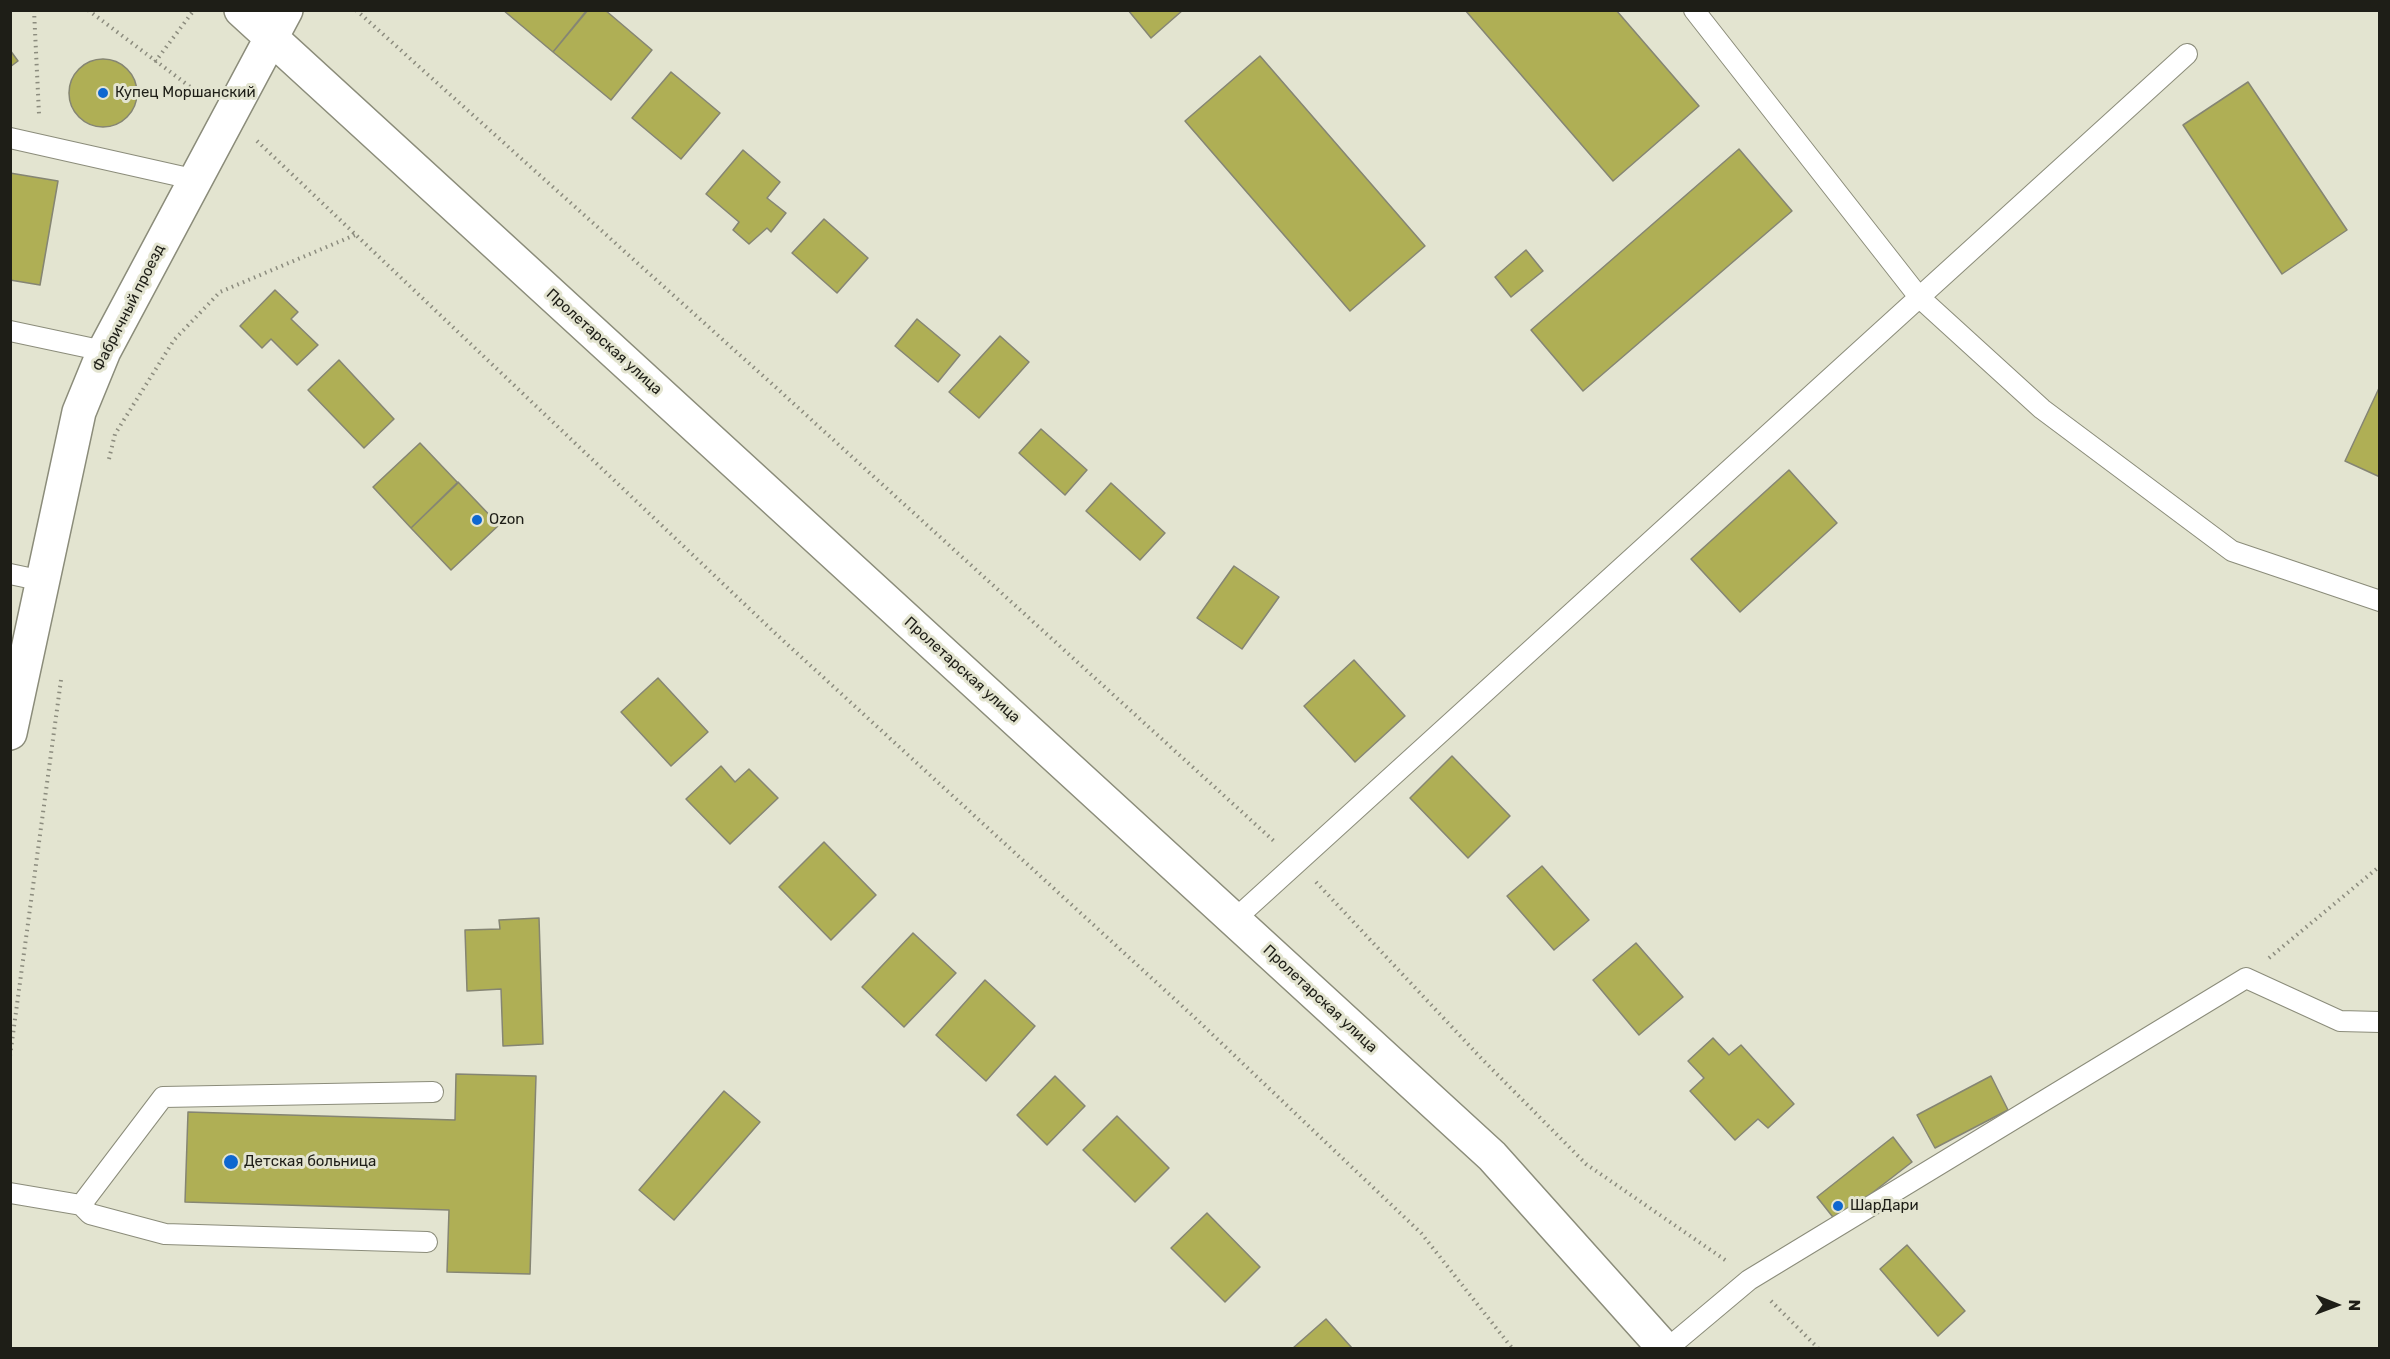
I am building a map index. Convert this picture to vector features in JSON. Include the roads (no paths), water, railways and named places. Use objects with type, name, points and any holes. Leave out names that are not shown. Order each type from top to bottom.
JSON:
[{"type":"main road","name":"Пролетарская улица","points":[[241,10],[278,24],[1234,920],[1492,1156],[1666,1348]]},
{"type":"main road","name":"Фабричный проезд","points":[[10,733],[80,412],[104,351],[278,24]]},
{"type":"lane","points":[[1694,10],[1919,297],[2042,409],[2232,551],[2379,601]]},
{"type":"lane","points":[[1234,920],[2187,54]]},
{"type":"lane","points":[[10,138],[197,180]]},
{"type":"lane","points":[[10,331],[104,351]]},
{"type":"lane","points":[[10,574],[43,581]]},
{"type":"lane","points":[[1666,1348],[1749,1280],[2246,978],[2340,1021],[2379,1022]]},
{"type":"lane","points":[[81,1205],[164,1097],[433,1092]]},
{"type":"lane","points":[[10,1193],[81,1205],[90,1214],[165,1234],[427,1242]]},
{"type":"place","name":"Купец Моршанский","points":[[103,93]]},
{"type":"place","name":"Ozon","points":[[477,520]]},
{"type":"place","name":"Детская больница","points":[[231,1162]]},
{"type":"place","name":"ШарДари","points":[[1838,1206]]}]
